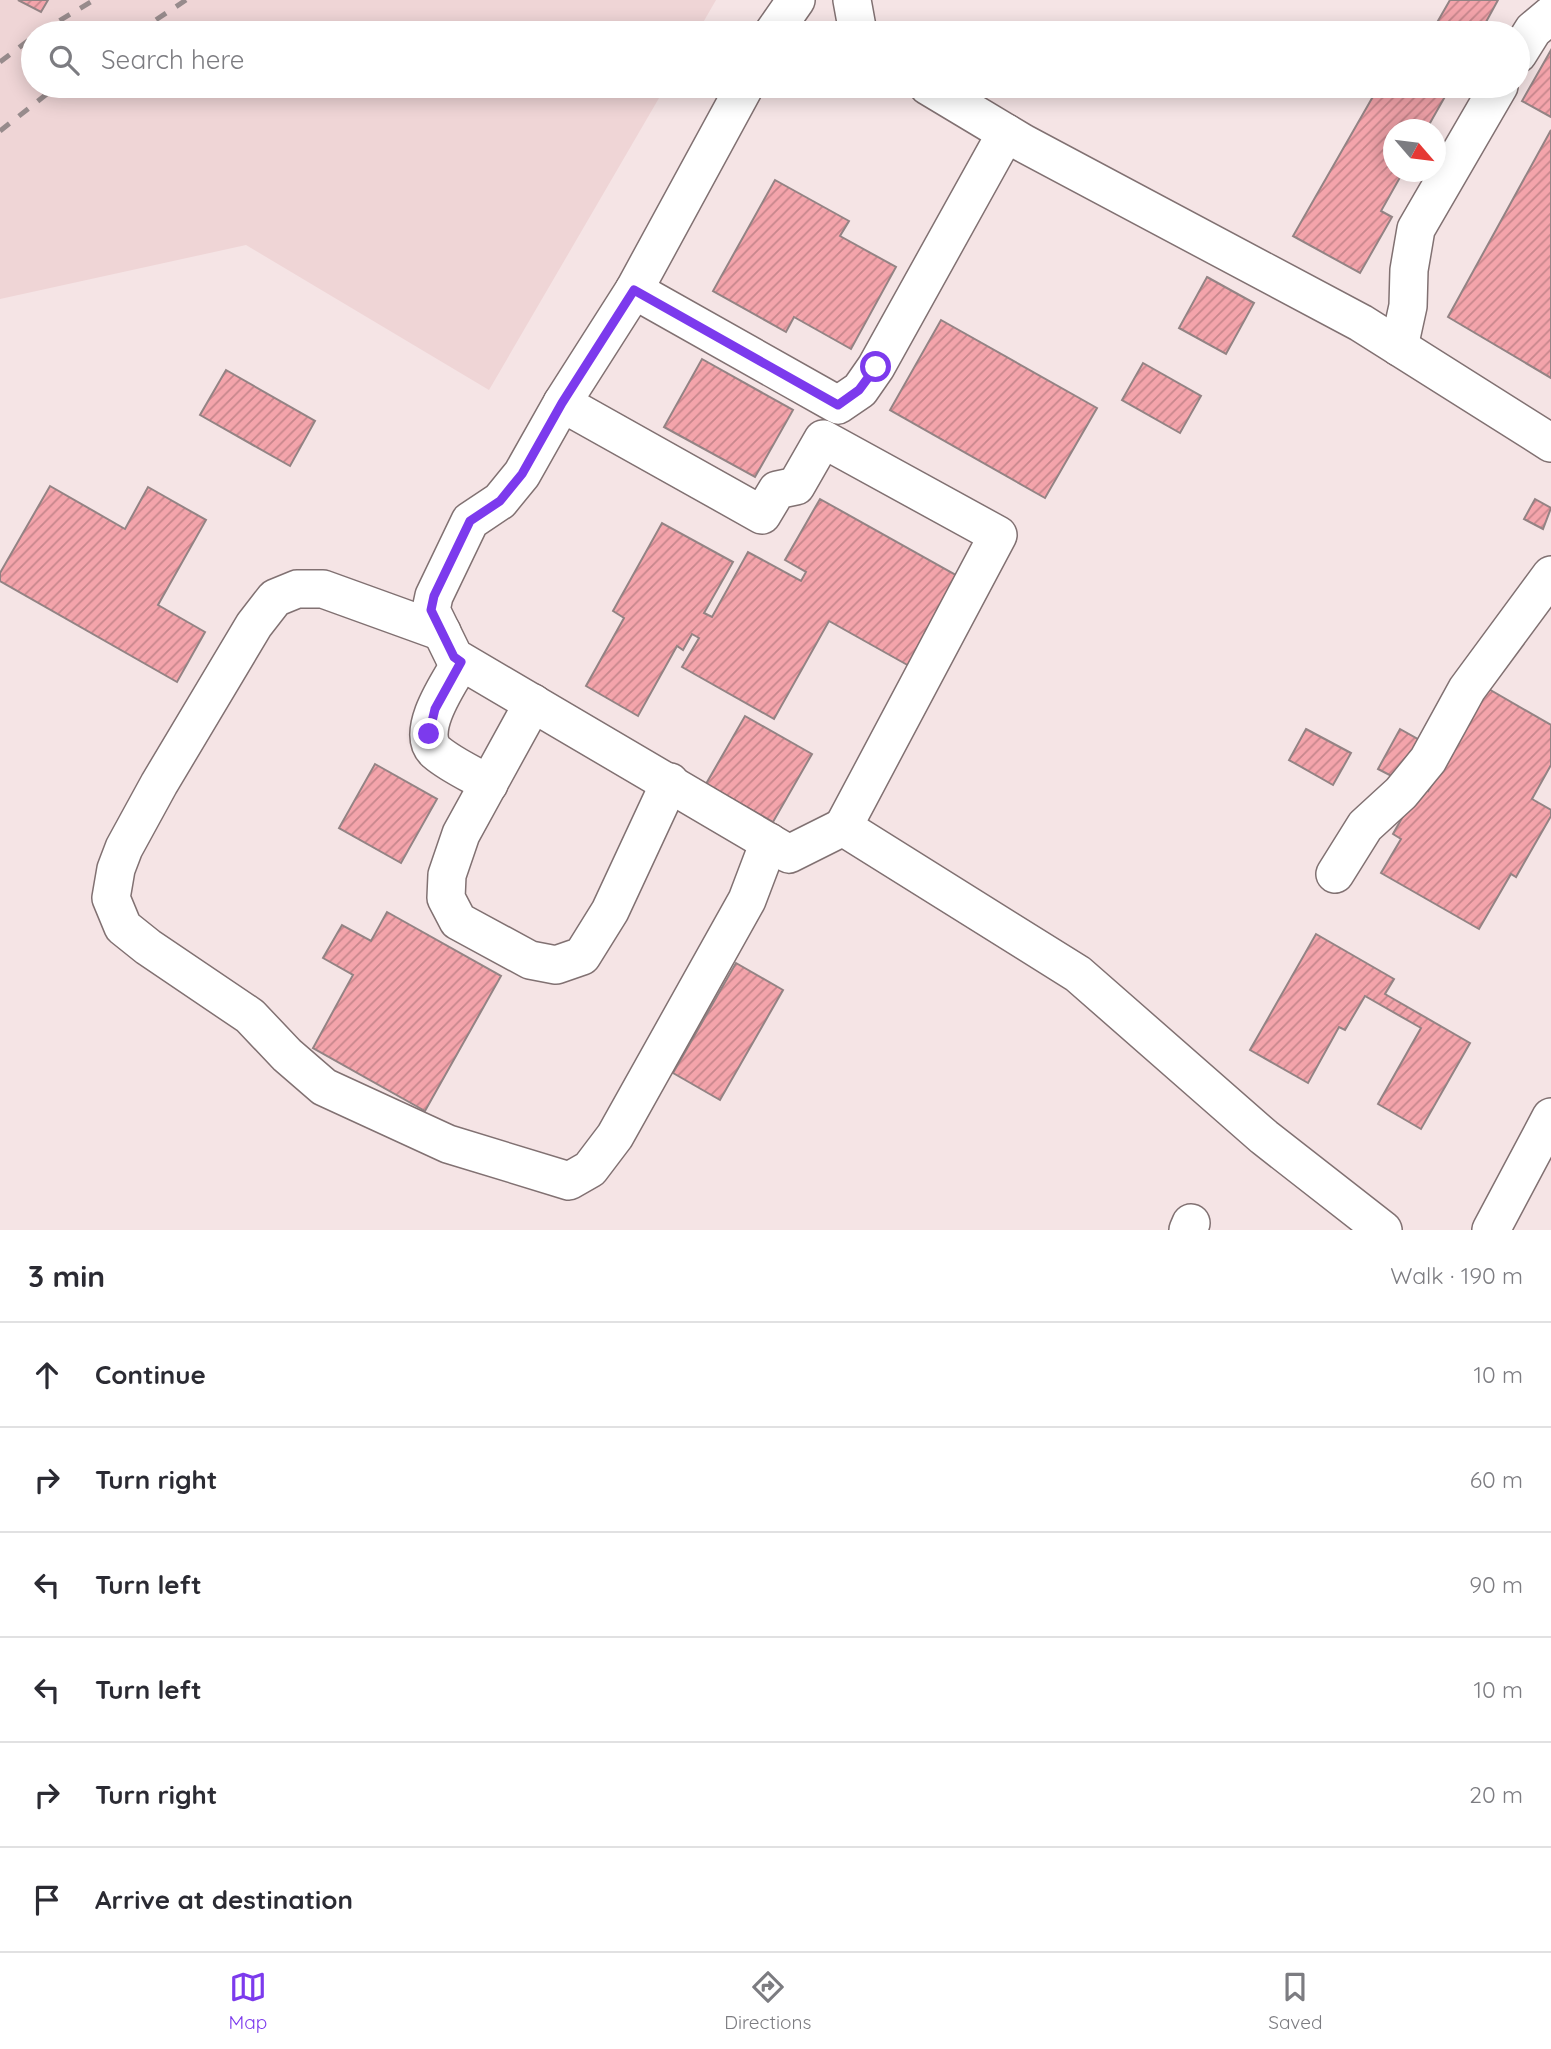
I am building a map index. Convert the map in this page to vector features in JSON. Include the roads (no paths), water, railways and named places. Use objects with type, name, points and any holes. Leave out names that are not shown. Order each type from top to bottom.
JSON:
[{"type":"lane","points":[[781,21],[796,0]]},
{"type":"lane","points":[[852,0],[856,21]]},
{"type":"lane","points":[[1530,35],[1551,15]]},
{"type":"lane","points":[[489,784],[434,751],[429,734],[452,647],[431,610],[434,596],[470,521],[500,501],[522,474],[562,403],[634,290],[738,98]]},
{"type":"lane","points":[[948,98],[1006,133],[1361,323],[1551,443]]},
{"type":"lane","points":[[1399,347],[1408,306],[1409,270],[1416,229],[1492,98]]},
{"type":"lane","points":[[562,403],[762,515],[778,490],[796,486],[823,439],[838,405],[859,390],[876,367],[1006,133]]},
{"type":"lane","points":[[634,290],[838,405]]},
{"type":"lane","points":[[769,842],[747,900],[615,1136],[590,1169],[569,1181],[448,1144],[324,1087],[287,1055],[250,1016],[123,927],[111,898],[116,869],[159,784],[254,625],[275,598],[297,589],[323,589],[452,647],[533,703],[789,853],[843,827],[998,535],[823,439]]},
{"type":"lane","points":[[1335,874],[1364,826],[1401,793],[1428,760],[1467,689],[1551,575]]},
{"type":"lane","points":[[533,703],[461,834],[447,875],[446,898],[457,921],[530,960],[556,965],[582,956],[610,911],[670,782]]},
{"type":"lane","points":[[843,827],[1078,974],[1264,1137],[1383,1230]]},
{"type":"lane","points":[[1491,1230],[1551,1117]]},
{"type":"railway","points":[[59,21],[94,0]]},
{"type":"railway","points":[[154,21],[186,0]]},
{"type":"railway","points":[[0,62],[21,46]]},
{"type":"railway","points":[[0,131],[42,98]]}]
